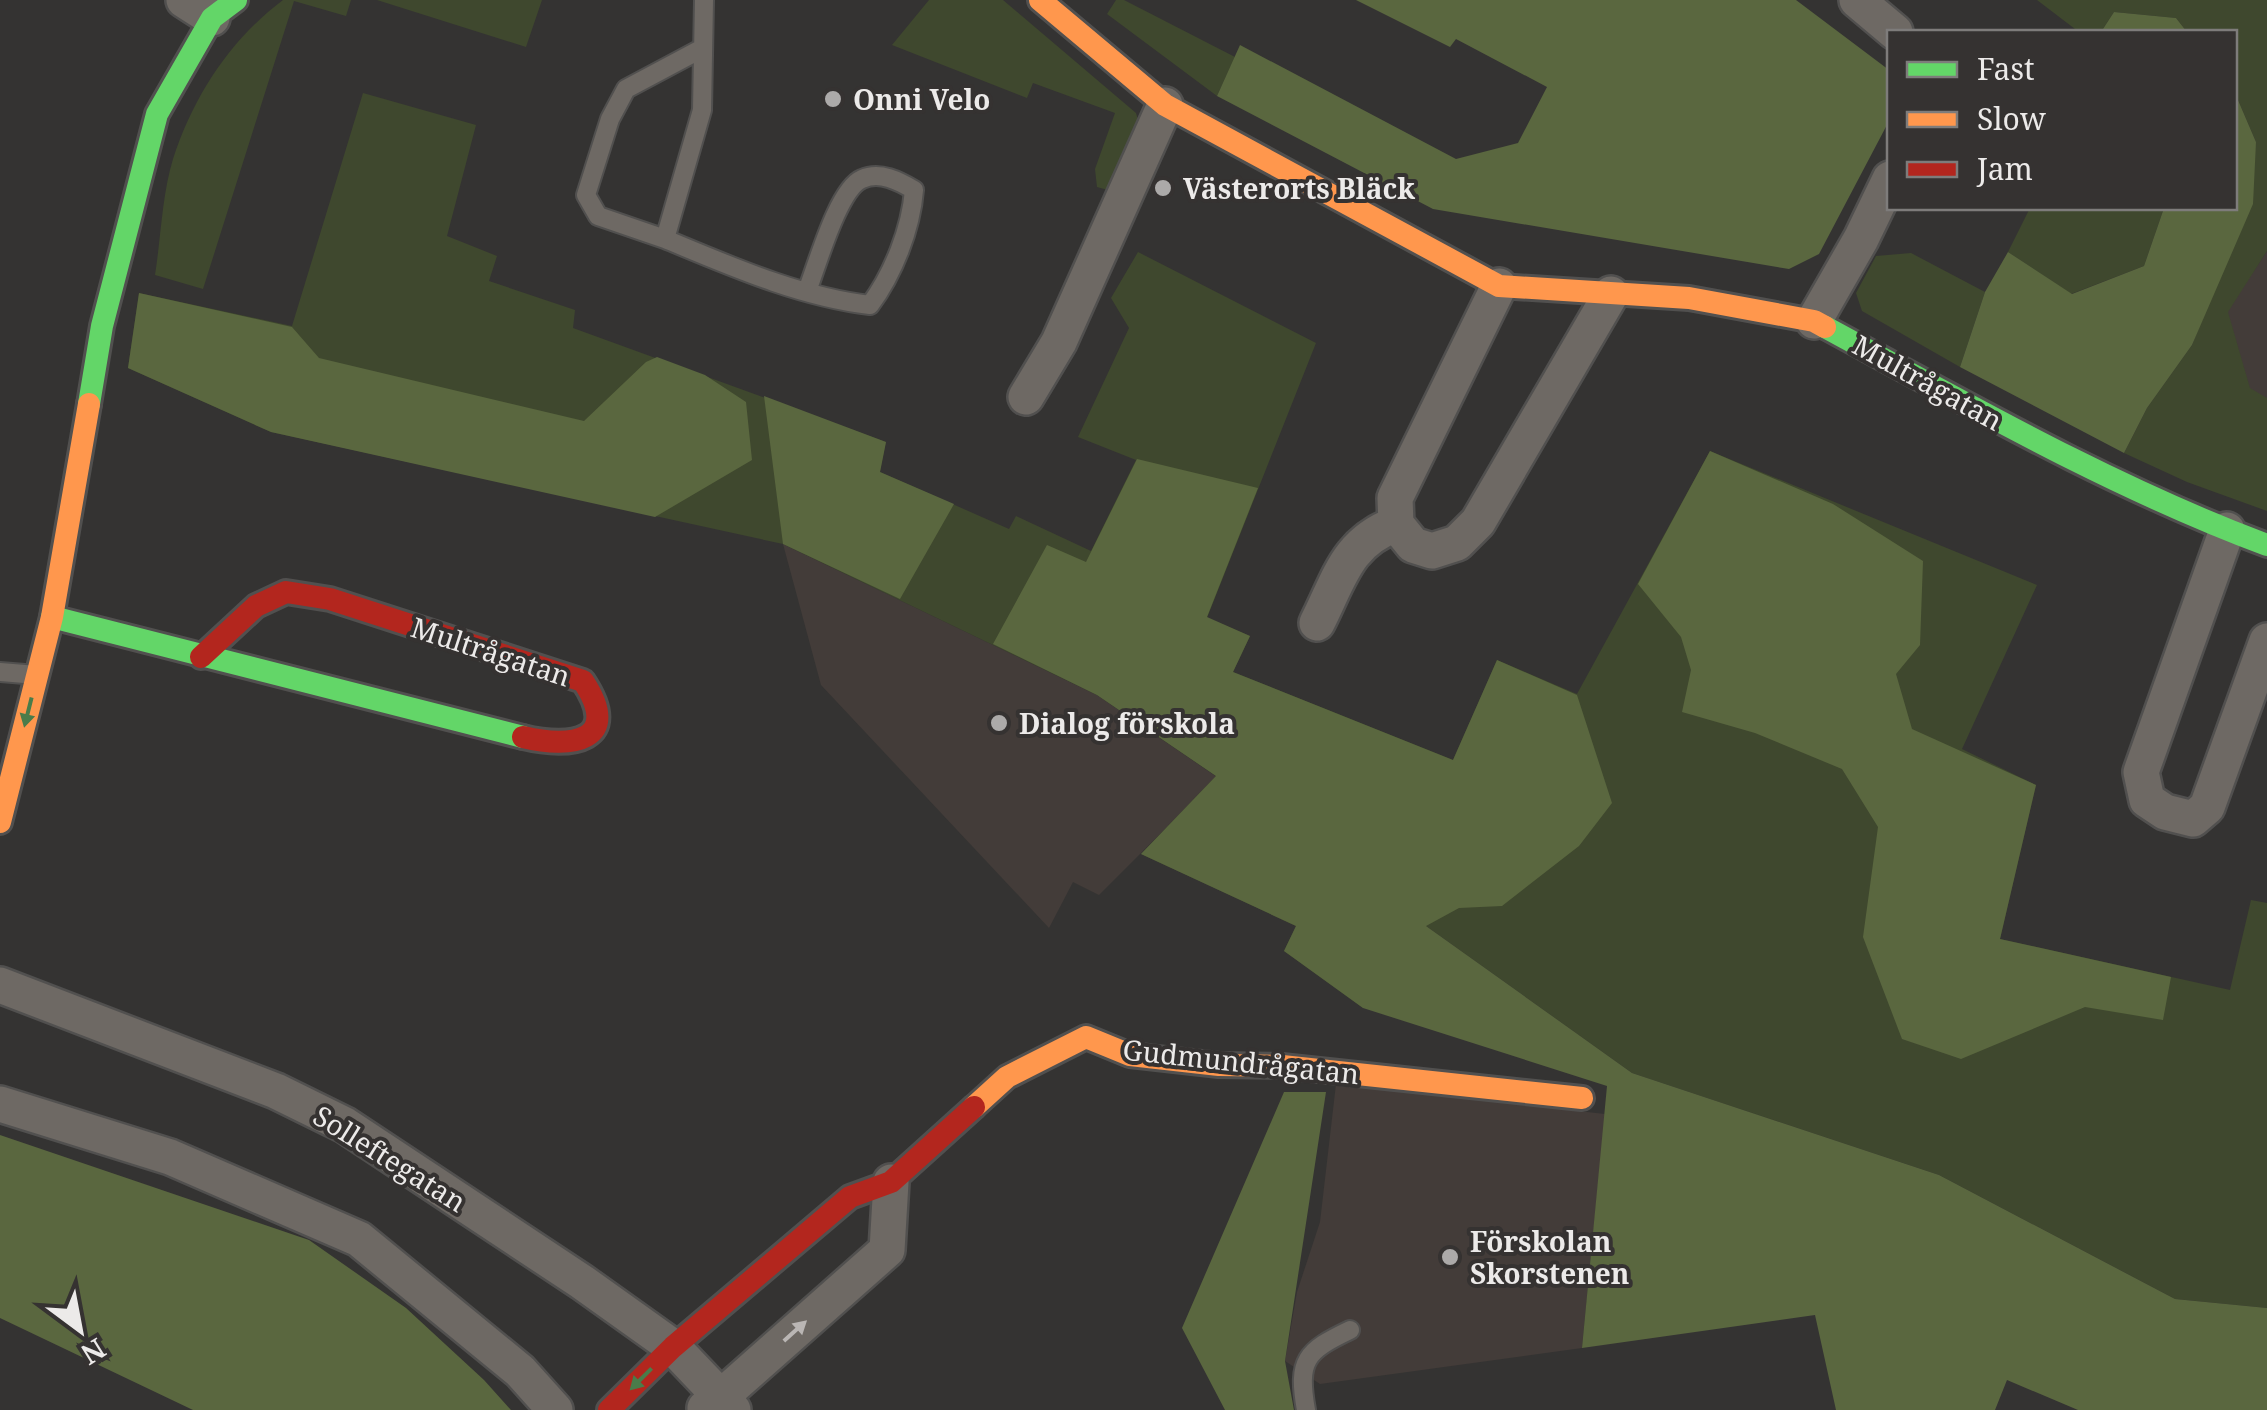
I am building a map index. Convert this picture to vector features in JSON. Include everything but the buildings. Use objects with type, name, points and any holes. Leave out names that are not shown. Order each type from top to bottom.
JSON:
[{"type":"street","name":"Multrågatan","points":[[1040,0],[1165,106],[1499,286],[1688,298],[1814,321],[2020,432],[2227,530],[2267,545]]},
{"type":"street","points":[[1856,0],[1894,30]]},
{"type":"street","points":[[0,822],[52,617],[102,326],[157,114],[211,6]]},
{"type":"street","points":[[1026,398],[1059,342],[1165,106]]},
{"type":"street","points":[[1814,321],[1887,185]]},
{"type":"street","points":[[1499,286],[1395,498],[1396,524],[1414,545],[1432,550],[1457,543],[1478,522],[1612,294]]},
{"type":"street","points":[[1317,623],[1354,551],[1370,534],[1396,524]]},
{"type":"street","points":[[2227,530],[2141,772],[2147,800],[2165,812],[2193,819],[2207,808],[2267,641]]},
{"type":"street","name":"Multrågatan","points":[[52,617],[200,656],[548,743],[577,744],[599,722],[600,706],[583,681],[330,598],[286,592],[256,606],[200,656]]},
{"type":"street","name":"Solleftegatan","points":[[0,985],[276,1091],[345,1125],[582,1282],[672,1348],[719,1405]]},
{"type":"street","name":"Gudmundrågatan","points":[[609,1410],[672,1348],[850,1197],[891,1182],[1008,1078],[1086,1037],[1130,1055],[1582,1098]]},
{"type":"street","points":[[0,1104],[170,1157],[359,1239],[520,1371],[555,1410]]},
{"type":"street","points":[[719,1405],[887,1250],[891,1182]]},
{"type":"lane","points":[[665,239],[702,110],[704,0]]},
{"type":"lane","points":[[701,49],[626,88],[610,118],[586,195],[598,216],[808,291],[870,305],[886,283],[913,206],[914,190],[881,176],[855,182],[840,207],[808,291]]},
{"type":"lane","points":[[0,672],[38,674]]},
{"type":"lane","points":[[1306,1410],[1305,1364],[1316,1346],[1350,1330]]},
{"type":"shaded area","points":[[2267,251],[2267,448],[2227,311]]},
{"type":"shaded area","name":"Dialog förskola","points":[[783,544],[1097,695],[1217,777],[1099,895],[1073,882],[1049,928],[821,685]]},
{"type":"shaded area","name":"Förskolan Skorstenen","points":[[1336,1084],[1605,1114],[1582,1348],[1320,1384],[1285,1361],[1297,1292],[1320,1222]]},
{"type":"green space","points":[[283,0],[351,0],[346,16],[294,1],[203,289],[155,275],[169,173],[192,113],[230,51]]},
{"type":"green space","points":[[377,0],[542,0],[526,47]]},
{"type":"green space","points":[[929,0],[1003,0],[1136,113],[1140,127],[1108,190],[1097,187],[1095,169],[1115,113],[1033,83],[1027,98],[892,45]]},
{"type":"green space","points":[[1116,0],[1124,0],[1235,57],[1217,96],[1107,14]]},
{"type":"green space","points":[[1356,0],[1796,0],[1887,68],[1887,125],[1819,254],[1789,269],[1433,209],[1217,96],[1240,45],[1456,159],[1518,143],[1547,87],[1456,39],[1450,47]]},
{"type":"green space","points":[[2037,0],[2267,0],[2267,251],[2228,312],[2250,388],[2267,398],[2267,511],[2187,482],[2124,453],[2147,408],[2192,345],[2207,308],[2256,142],[2237,98],[2237,30],[2185,30],[2176,18],[2114,12],[2102,30],[2075,29]]},
{"type":"green space","points":[[2114,12],[2176,18],[2185,30],[2102,30]]},
{"type":"green space","points":[[363,93],[476,125],[447,236],[497,256],[489,281],[575,310],[573,328],[886,442],[880,472],[1009,529],[1016,516],[1091,551],[1136,460],[1078,437],[1129,328],[1111,298],[1138,252],[1316,343],[1207,618],[1250,636],[1233,672],[1453,760],[1497,660],[1577,694],[1710,451],[2037,585],[1962,749],[2036,785],[2000,939],[2230,990],[2251,900],[2267,903],[2267,1308],[2175,1299],[1939,1175],[1632,1073],[1426,926],[1363,1008],[1284,951],[1296,926],[1141,854],[1216,776],[1097,695],[783,544],[271,432],[128,368],[139,293],[292,326]]},
{"type":"green space","points":[[2237,98],[2256,142],[2253,204],[2192,345],[2147,408],[2124,453],[1960,367],[1985,292],[2008,252],[2072,294],[2144,266],[2163,210],[2237,210]]},
{"type":"green space","points":[[2029,210],[2163,210],[2144,266],[2071,294],[2008,252]]},
{"type":"green space","points":[[1911,253],[1985,292],[1960,367],[1862,311],[1856,293],[1876,256]]},
{"type":"green space","points":[[139,293],[292,327],[319,358],[584,421],[646,362],[657,357],[705,375],[746,402],[752,460],[655,517],[271,432],[128,368]]},
{"type":"green space","points":[[764,396],[886,442],[880,472],[954,504],[900,599],[783,544]]},
{"type":"green space","points":[[1710,451],[1833,504],[1923,561],[1920,645],[1896,674],[1912,729],[2036,785],[2000,939],[2171,977],[2163,1020],[2085,1007],[1961,1059],[1902,1039],[1863,937],[1878,827],[1842,769],[1755,733],[1682,712],[1691,670],[1681,637],[1638,584]]},
{"type":"green space","points":[[1137,459],[1258,488],[1207,617],[1250,636],[1233,672],[1453,760],[1497,660],[1577,695],[1612,803],[1579,846],[1502,906],[1459,908],[1426,926],[1632,1073],[1939,1175],[2175,1299],[2267,1308],[2267,1410],[2078,1410],[2007,1380],[1995,1410],[1836,1410],[1815,1315],[1582,1348],[1607,1086],[1363,1008],[1284,951],[1296,926],[1141,854],[1216,776],[1097,695],[993,644],[1047,545],[1086,562]]},
{"type":"green space","points":[[1284,1092],[1326,1092],[1285,1361],[1294,1410],[1225,1410],[1182,1328]]},
{"type":"green space","points":[[0,1135],[309,1240],[406,1308],[511,1410],[193,1410],[0,1318]]},
{"type":"traffic: fast","points":[[89,404],[102,326],[157,114],[212,18],[236,0]]},
{"type":"traffic: fast","points":[[1825,327],[2098,472],[2267,545]]},
{"type":"traffic: fast","points":[[52,617],[523,737]]},
{"type":"traffic: slow","points":[[1040,0],[1165,105],[1499,286],[1689,298],[1814,321],[1825,327]]},
{"type":"traffic: slow","points":[[0,822],[52,617],[89,404]]},
{"type":"traffic: slow","points":[[974,1107],[1007,1077],[1086,1037],[1130,1055],[1219,1065],[1282,1066],[1582,1098]]},
{"type":"traffic: jam","points":[[201,657],[256,606],[286,592],[330,599],[583,681],[594,701],[595,728],[586,736],[559,742],[523,737]]},
{"type":"traffic: jam","points":[[609,1410],[673,1347],[850,1197],[891,1182],[974,1107]]},
{"type":"place","name":"Onni Velo","points":[[833,99]]},
{"type":"place","name":"Västerorts Bläck","points":[[1163,188]]},
{"type":"place","name":"Dialog förskola","points":[[999,723]]},
{"type":"place","name":"Förskolan Skorstenen","points":[[1450,1257]]}]
